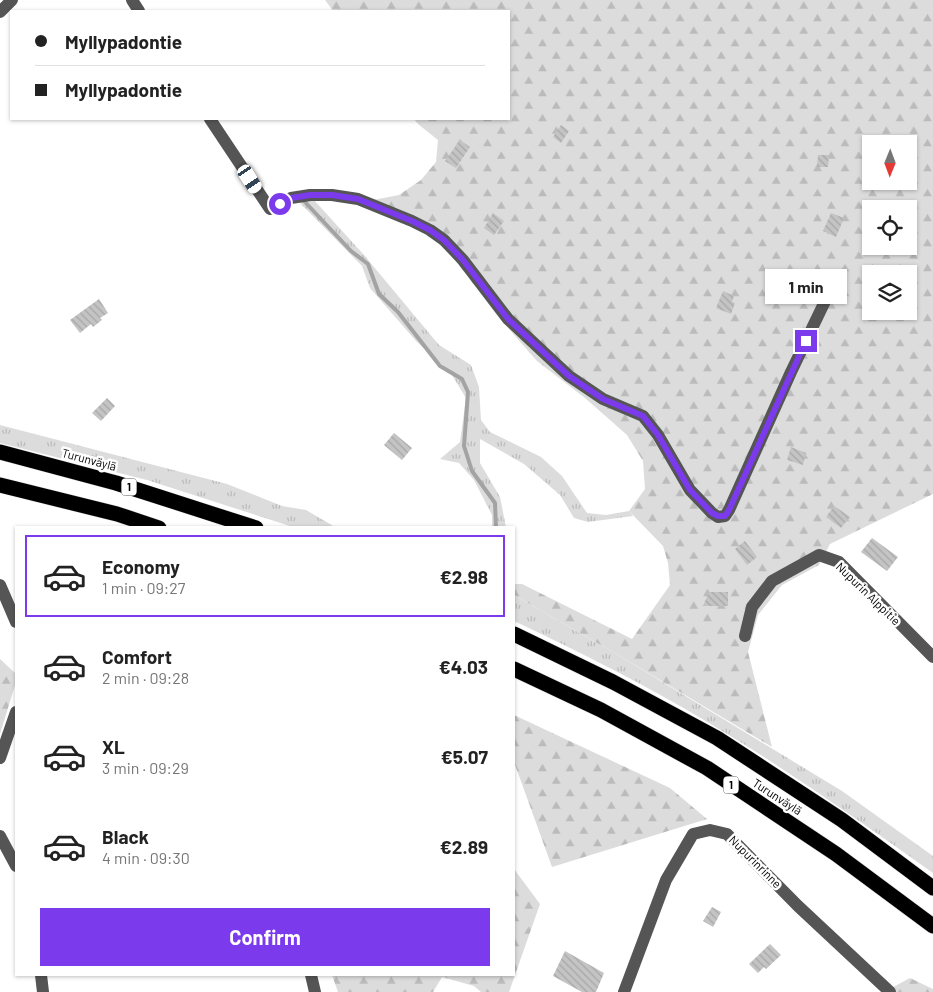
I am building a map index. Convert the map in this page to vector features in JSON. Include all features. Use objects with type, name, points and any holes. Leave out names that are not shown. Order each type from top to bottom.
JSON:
[{"type":"highway","name":"Turunväylä","points":[[0,452],[116,483],[250,526]]},
{"type":"highway","points":[[0,485],[117,514],[152,526]]},
{"type":"highway","name":"Turunväylä","points":[[515,634],[613,682],[718,738],[842,820],[933,888]]},
{"type":"highway","name":"Turunväylä","points":[[515,668],[601,710],[706,768],[836,854],[933,926]]},
{"type":"street","points":[[0,12],[12,0]]},
{"type":"street","points":[[211,120],[270,209],[291,198],[310,195],[332,195],[358,199],[412,221],[444,240],[463,260],[508,319],[569,376],[603,399],[643,416],[658,435],[690,490],[712,513],[718,516],[725,516],[729,510],[828,294]]},
{"type":"street","name":"Nupurin Alppitie","points":[[745,636],[752,607],[772,581],[819,554],[839,562],[933,657]]},
{"type":"street","points":[[0,584],[15,620]]},
{"type":"street","points":[[0,758],[15,715]]},
{"type":"street","name":"Nupurinrinne","points":[[624,992],[666,880],[693,834],[710,830],[727,834],[798,906],[890,992]]},
{"type":"street","points":[[0,836],[15,864]]},
{"type":"street","points":[[41,976],[43,992]]},
{"type":"street","points":[[311,976],[315,992]]},
{"type":"green space","points":[[325,0],[933,0],[933,494],[830,544],[819,565],[782,585],[758,615],[748,652],[772,747],[515,596],[515,584],[522,584],[632,639],[670,585],[668,563],[663,546],[629,511],[645,489],[643,461],[627,435],[585,398],[537,361],[500,319],[445,247],[373,200],[399,195],[421,180],[436,162],[438,140],[415,120],[510,120],[510,10],[332,10]]},
{"type":"green space","points":[[313,199],[364,255],[439,345],[471,365],[479,387],[481,420],[490,432],[541,457],[562,476],[587,513],[606,515],[629,511],[633,516],[588,522],[574,518],[560,495],[524,464],[480,439],[480,463],[500,497],[506,526],[492,526],[492,515],[474,480],[459,463],[440,459],[460,442],[466,398],[450,372],[416,341],[370,288],[362,266],[299,202]]},
{"type":"green space","points":[[0,425],[227,484],[282,506],[306,510],[333,526],[290,526],[147,480],[0,443]]},
{"type":"green space","points":[[515,596],[618,655],[842,791],[933,856],[933,873],[794,777],[709,723],[613,669],[515,621]]},
{"type":"green space","points":[[0,659],[15,673],[15,685],[0,734]]},
{"type":"green space","points":[[515,715],[670,788],[707,819],[552,867],[515,765]]},
{"type":"green space","points":[[515,870],[540,904],[515,975]]},
{"type":"green space","points":[[332,976],[515,976],[509,992],[481,992],[474,986],[442,977],[433,992],[338,992]]},
{"type":"green space","points":[[910,978],[933,989],[933,992],[884,992]]},
{"type":"building","points":[[561,125],[569,131],[561,143],[553,137]]},
{"type":"building","points":[[460,140],[470,147],[456,168],[445,161]]},
{"type":"building","points":[[818,155],[829,155],[828,167],[817,167]]},
{"type":"building","points":[[493,213],[504,221],[494,235],[484,228]]},
{"type":"building","points":[[831,213],[844,218],[836,237],[823,231]]},
{"type":"building","points":[[723,291],[734,296],[732,302],[735,303],[731,314],[716,308]]},
{"type":"building","points":[[99,299],[108,313],[100,318],[102,320],[93,327],[91,324],[80,333],[70,320]]},
{"type":"building","points":[[107,398],[115,406],[101,421],[92,413]]},
{"type":"building","points":[[394,433],[412,448],[402,460],[384,445]]},
{"type":"building","points":[[791,447],[806,453],[803,465],[787,460]]},
{"type":"building","points":[[834,506],[850,517],[841,528],[826,517]]},
{"type":"building","points":[[872,538],[898,557],[887,571],[861,552]]},
{"type":"building","points":[[745,541],[757,557],[747,565],[735,549]]},
{"type":"building","points":[[709,592],[728,592],[728,606],[703,606]]},
{"type":"building","points":[[712,907],[721,912],[713,927],[703,921]]},
{"type":"building","points":[[770,944],[781,955],[766,969],[764,967],[758,973],[749,964]]},
{"type":"building","points":[[565,951],[604,973],[596,992],[582,992],[553,976]]},
{"type":"waterway","points":[[304,201],[351,251],[368,264],[379,294],[398,312],[440,366],[462,379],[468,392],[464,446],[472,471],[495,503],[496,526]]},
{"type":"route","points":[[280,204],[291,198],[310,195],[332,195],[358,199],[430,230],[444,240],[463,260],[508,319],[569,376],[603,399],[643,416],[658,435],[690,490],[712,513],[718,516],[725,516],[729,510],[806,341]]}]
